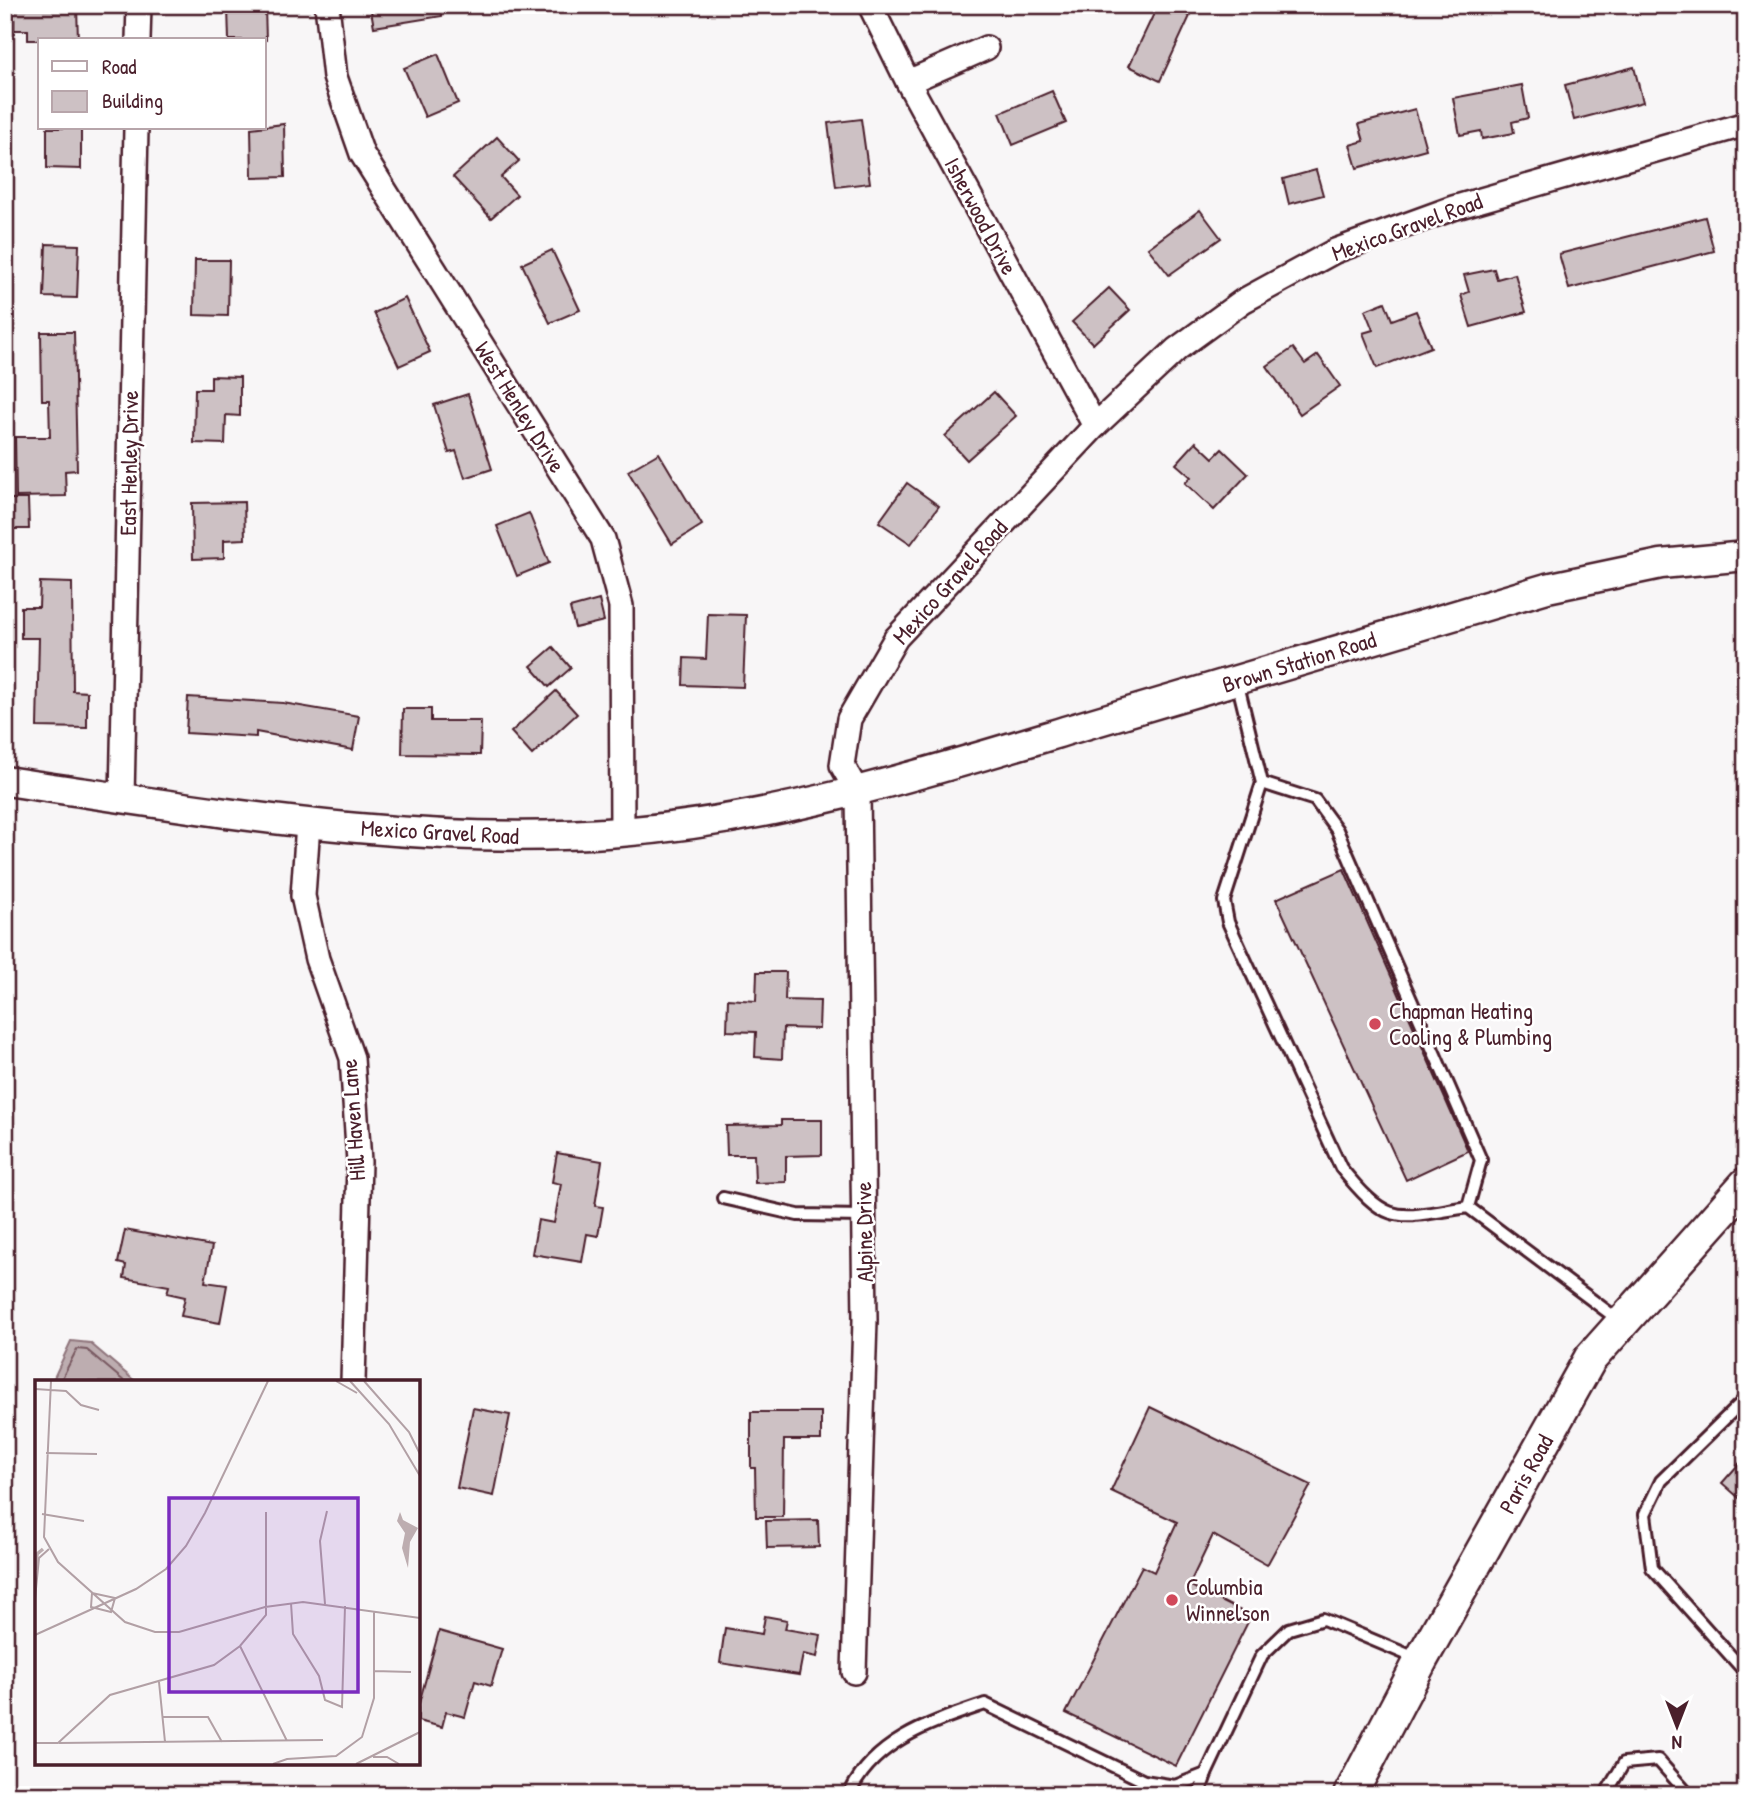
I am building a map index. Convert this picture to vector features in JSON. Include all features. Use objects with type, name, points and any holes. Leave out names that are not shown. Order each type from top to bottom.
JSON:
[{"type":"main road","name":"Paris Road","points":[[1350,1795],[1421,1660],[1590,1359],[1746,1184]]},
{"type":"street","points":[[138,38],[139,5]]},
{"type":"street","name":"West Henley Drive","points":[[327,5],[335,77],[362,155],[603,539],[621,606],[621,832]]},
{"type":"street","name":"Isherwood Drive","points":[[870,5],[908,82],[1095,426]]},
{"type":"street","points":[[908,82],[986,48]]},
{"type":"street","name":"Mexico Gravel Road","points":[[5,781],[309,824],[419,834],[512,837],[621,832],[718,821],[858,793],[842,765],[849,719],[888,649],[1095,426],[1177,349],[1243,301],[1335,251],[1453,208],[1746,124]]},
{"type":"street","name":"East Henley Drive","points":[[122,797],[136,130]]},
{"type":"street","name":"Brown Station Road","points":[[858,793],[1547,588],[1661,564],[1746,556]]},
{"type":"street","name":"Alpine Drive","points":[[854,1672],[865,1320],[858,793]]},
{"type":"street","name":"Hill Haven Lane","points":[[309,824],[303,896],[317,959],[352,1058],[359,1163],[353,1380]]},
{"type":"lane","points":[[1236,681],[1262,783],[1224,901],[1228,922],[1341,1168],[1366,1200],[1388,1213],[1406,1217],[1468,1207],[1622,1323]]},
{"type":"lane","points":[[1262,783],[1315,800],[1337,830],[1481,1160],[1468,1207]]},
{"type":"lane","points":[[723,1198],[798,1215],[864,1216]]},
{"type":"lane","points":[[1746,1398],[1661,1481],[1645,1514],[1652,1567],[1746,1673]]},
{"type":"lane","points":[[1199,1795],[1206,1774],[1262,1655],[1289,1629],[1322,1619],[1421,1660]]},
{"type":"lane","points":[[849,1795],[854,1783],[895,1740],[985,1704],[1144,1781],[1175,1786],[1206,1774]]},
{"type":"lane","points":[[1605,1795],[1624,1763],[1658,1760],[1689,1795]]},
{"type":"lane","points":[[1137,1795],[1144,1781]]},
{"type":"water","points":[[71,1341],[90,1343],[134,1380],[53,1380]]},
{"type":"building","points":[[370,5],[441,5],[442,16],[374,27]]},
{"type":"building","points":[[1158,5],[1167,5],[1190,16],[1160,81],[1129,66]]},
{"type":"building","points":[[77,7],[78,38],[28,40],[28,30],[14,30],[14,8]]},
{"type":"building","points":[[265,7],[266,38],[229,38],[228,8]]},
{"type":"building","points":[[438,54],[458,103],[425,117],[404,68]]},
{"type":"building","points":[[1634,67],[1643,102],[1574,120],[1565,85]]},
{"type":"building","points":[[1522,85],[1528,118],[1512,122],[1514,133],[1482,139],[1481,131],[1460,135],[1453,98]]},
{"type":"building","points":[[1052,91],[1066,123],[1013,145],[1000,113]]},
{"type":"building","points":[[1415,109],[1426,149],[1357,168],[1350,145],[1364,141],[1359,124]]},
{"type":"building","points":[[861,119],[870,183],[836,187],[828,123]]},
{"type":"building","points":[[284,124],[285,177],[252,178],[251,130],[266,130],[266,126]]},
{"type":"building","points":[[47,130],[81,130],[81,169],[47,168]]},
{"type":"building","points":[[497,137],[519,161],[501,177],[517,195],[491,218],[453,177]]},
{"type":"building","points":[[1316,170],[1323,195],[1289,204],[1283,179]]},
{"type":"building","points":[[1200,210],[1221,238],[1169,275],[1148,248]]},
{"type":"building","points":[[1705,217],[1714,251],[1569,289],[1559,254]]},
{"type":"building","points":[[46,244],[79,245],[77,298],[44,297]]},
{"type":"building","points":[[552,250],[580,310],[550,323],[522,264]]},
{"type":"building","points":[[195,260],[229,260],[228,316],[194,315]]},
{"type":"building","points":[[1494,269],[1497,279],[1515,274],[1526,312],[1471,327],[1461,295],[1469,292],[1464,275]]},
{"type":"building","points":[[1109,288],[1130,310],[1093,344],[1072,322]]},
{"type":"building","points":[[405,298],[430,352],[399,366],[374,313]]},
{"type":"building","points":[[1385,302],[1392,320],[1416,311],[1431,347],[1377,368],[1363,333],[1373,330],[1365,310]]},
{"type":"building","points":[[41,332],[74,332],[77,470],[65,471],[66,496],[16,497],[15,437],[50,437],[49,400],[42,400]]},
{"type":"building","points":[[1293,348],[1305,364],[1318,355],[1340,386],[1300,414],[1267,366]]},
{"type":"building","points":[[211,376],[240,377],[240,416],[226,415],[225,444],[194,443],[195,389],[211,389]]},
{"type":"building","points":[[994,392],[1016,416],[967,460],[945,436]]},
{"type":"building","points":[[468,394],[492,469],[465,478],[456,451],[449,453],[434,405]]},
{"type":"building","points":[[1196,442],[1213,458],[1222,449],[1248,474],[1214,510],[1185,483],[1191,477],[1176,464]]},
{"type":"building","points":[[659,453],[702,525],[672,544],[628,471]]},
{"type":"building","points":[[907,483],[939,506],[911,544],[879,522]]},
{"type":"building","points":[[5,499],[28,499],[29,529],[5,529]]},
{"type":"building","points":[[244,502],[245,539],[224,540],[224,558],[193,559],[192,503]]},
{"type":"building","points":[[529,513],[549,563],[517,576],[497,526]]},
{"type":"building","points":[[40,582],[72,583],[73,691],[87,692],[87,728],[37,727],[39,638],[21,638],[21,607],[39,607]]},
{"type":"building","points":[[599,600],[604,621],[575,628],[570,608]]},
{"type":"building","points":[[708,614],[746,615],[743,687],[683,685],[684,658],[706,659]]},
{"type":"building","points":[[553,647],[571,668],[549,687],[531,666]]},
{"type":"building","points":[[556,691],[577,714],[532,755],[511,732]]},
{"type":"building","points":[[188,697],[283,703],[359,716],[353,750],[256,732],[256,737],[186,733]]},
{"type":"building","points":[[403,709],[431,709],[431,721],[481,721],[480,755],[402,754]]},
{"type":"building","name":"Chapman Heating Cooling & Plumbing","points":[[1344,869],[1468,1151],[1406,1180],[1276,899]]},
{"type":"building","points":[[757,972],[786,972],[785,1000],[820,1001],[819,1029],[783,1028],[782,1059],[755,1057],[756,1032],[727,1031],[728,999],[756,1001]]},
{"type":"building","points":[[781,1120],[822,1120],[822,1155],[786,1156],[786,1182],[755,1183],[754,1155],[727,1155],[726,1126],[781,1125]]},
{"type":"building","points":[[557,1153],[602,1161],[595,1206],[603,1207],[598,1236],[587,1234],[582,1262],[532,1254],[538,1220],[554,1223],[561,1184],[552,1182]]},
{"type":"building","points":[[125,1230],[212,1246],[205,1282],[227,1285],[220,1323],[181,1316],[185,1297],[167,1293],[169,1286],[124,1278],[126,1265],[118,1263]]},
{"type":"building","name":"Columbia Winnelson","points":[[1150,1407],[1311,1485],[1267,1565],[1213,1535],[1189,1585],[1251,1616],[1176,1766],[1066,1713],[1142,1566],[1154,1572],[1177,1522],[1111,1491]]},
{"type":"building","points":[[473,1408],[510,1415],[494,1496],[457,1488]]},
{"type":"building","points":[[751,1412],[821,1412],[821,1440],[784,1440],[783,1517],[756,1517],[755,1468],[751,1468]]},
{"type":"building","points":[[1746,1456],[1746,1504],[1722,1483]]},
{"type":"building","points":[[818,1520],[819,1547],[767,1548],[766,1521]]},
{"type":"building","points":[[765,1616],[787,1620],[785,1629],[821,1635],[817,1657],[803,1654],[799,1675],[720,1663],[725,1628],[762,1634]]},
{"type":"building","points":[[439,1631],[502,1649],[491,1686],[475,1681],[465,1717],[446,1712],[442,1727],[420,1722],[420,1700]]},
{"type":"place","name":"Chapman Heating Cooling & Plumbing","points":[[1375,1024]]},
{"type":"place","name":"Columbia Winnelson","points":[[1172,1600]]}]
